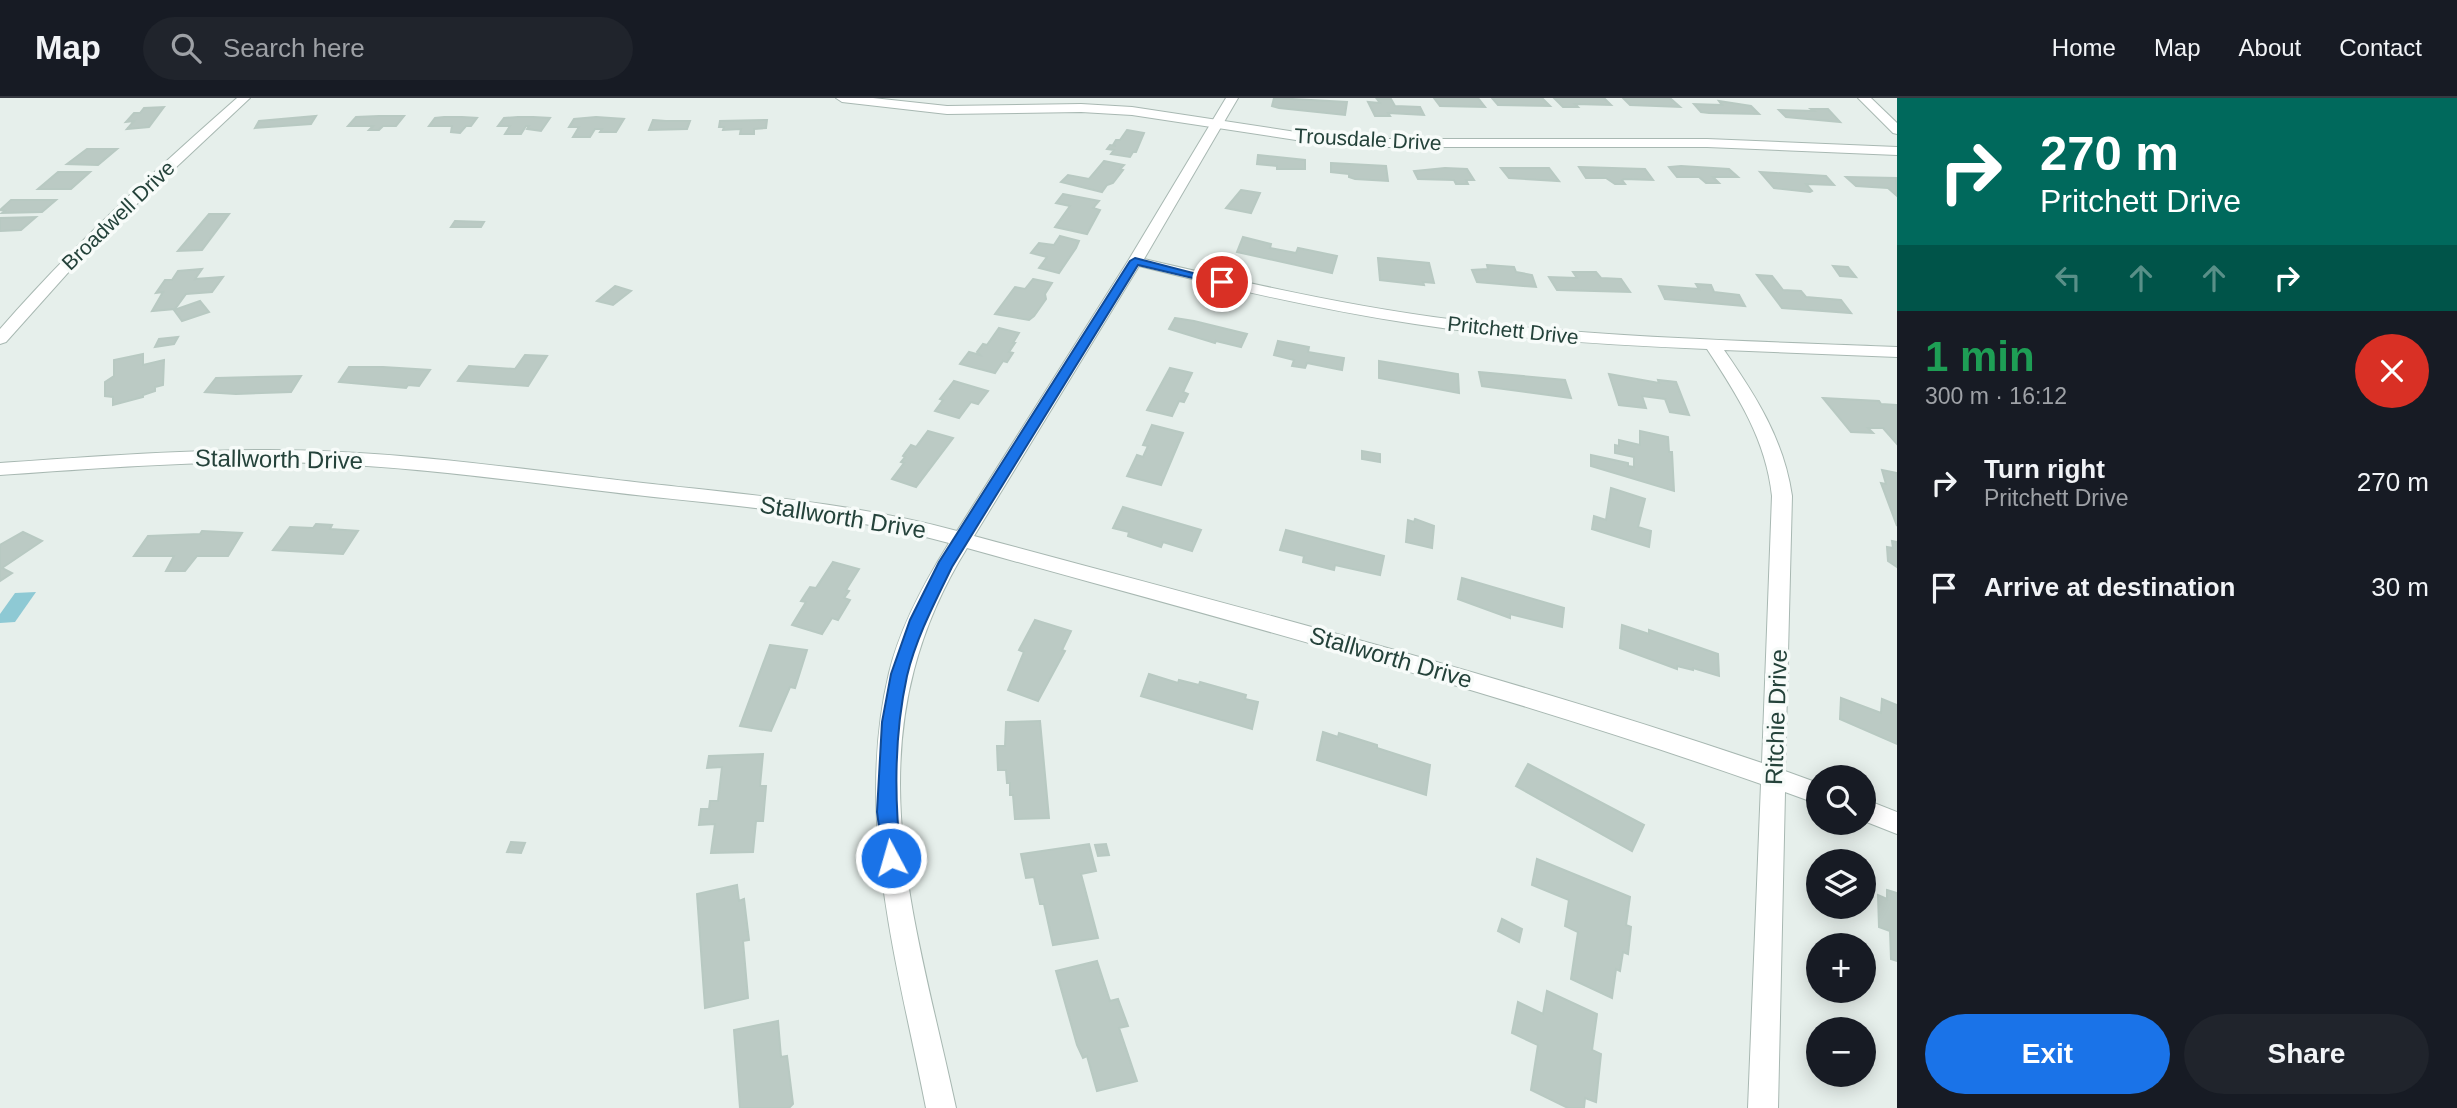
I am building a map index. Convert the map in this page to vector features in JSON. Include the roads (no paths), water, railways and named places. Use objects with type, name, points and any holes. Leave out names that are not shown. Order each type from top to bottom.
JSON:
[{"type":"street","name":"Broadwell Drive","points":[[0,339],[41,290],[97,232],[244,98]]},
{"type":"street","name":"Trousdale Drive","points":[[842,98],[955,110],[1120,110],[1296,136],[1367,142],[1707,143],[1897,151]]},
{"type":"street","points":[[941,1108],[888,841],[886,790],[891,722],[899,674],[927,600],[962,539],[1135,261],[1232,98]]},
{"type":"street","points":[[1864,98],[1897,130]]},
{"type":"street","name":"Pritchett Drive","points":[[1135,261],[1331,306],[1427,321],[1544,334],[1897,352]]},
{"type":"street","name":"Ritchie Drive","points":[[1712,344],[1755,409],[1773,450],[1781,484],[1775,776],[1763,1108]]},
{"type":"street","name":"Stallworth Drive","points":[[0,469],[259,456],[402,462],[801,507],[894,521],[1450,673],[1775,776],[1806,788]]},
{"type":"street","points":[[1876,814],[1897,822]]},
{"type":"water","points":[[36,592],[15,622],[0,623],[0,614],[15,593]]}]
